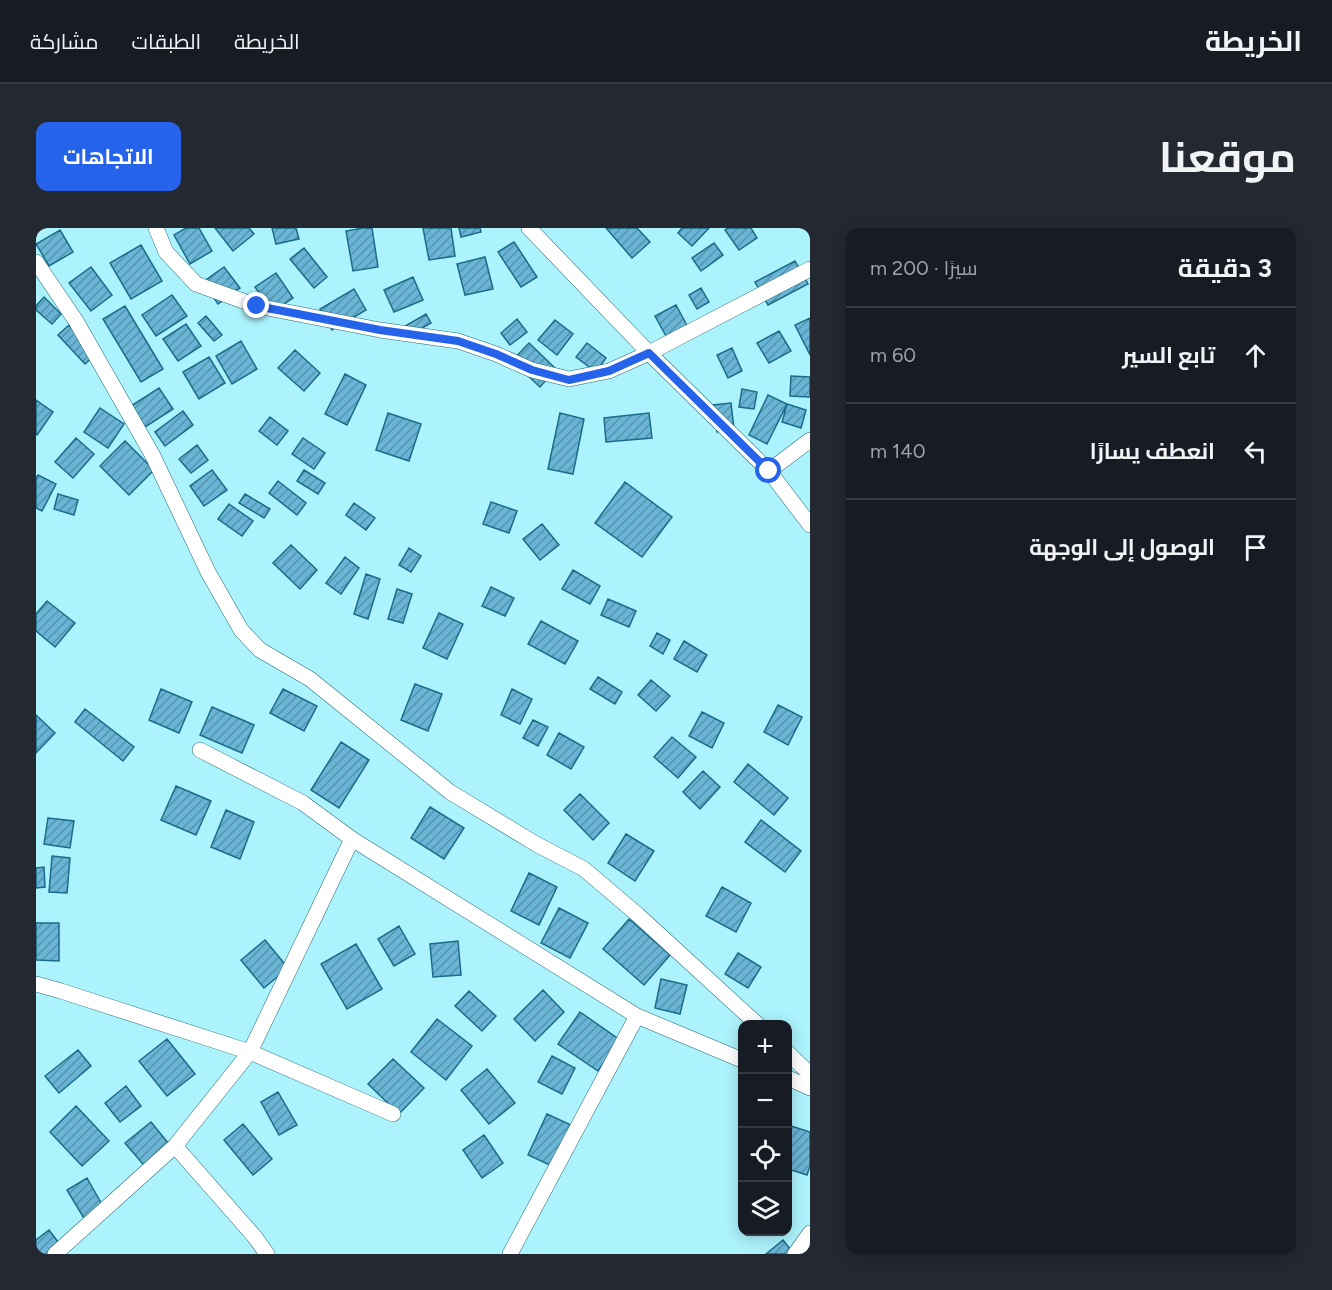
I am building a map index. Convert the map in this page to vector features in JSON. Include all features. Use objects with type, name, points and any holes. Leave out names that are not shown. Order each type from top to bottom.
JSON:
[{"type":"street","points":[[156,228],[166,252],[196,284],[257,306],[380,330],[458,341],[532,370],[569,380],[609,371],[649,353],[810,269]]},
{"type":"street","points":[[529,228],[649,353],[769,471],[810,525]]},
{"type":"street","points":[[36,262],[76,321],[153,456],[208,572],[247,637],[260,650],[310,679],[450,792],[536,844],[584,869],[753,1020]]},
{"type":"street","points":[[769,471],[810,440]]},
{"type":"street","points":[[200,750],[303,803],[352,839],[637,1016],[738,1058]]},
{"type":"street","points":[[55,1254],[175,1146],[250,1052],[352,839]]},
{"type":"street","points":[[36,984],[250,1052],[393,1114]]},
{"type":"street","points":[[510,1254],[637,1016]]},
{"type":"street","points":[[792,1057],[810,1074]]},
{"type":"street","points":[[792,1080],[810,1088]]},
{"type":"street","points":[[175,1146],[267,1254]]},
{"type":"street","points":[[795,1254],[810,1233]]},
{"type":"building","points":[[186,228],[199,228],[212,251],[190,264],[174,235]]},
{"type":"building","points":[[215,228],[249,228],[254,234],[233,251]]},
{"type":"building","points":[[272,228],[296,228],[299,239],[276,244]]},
{"type":"building","points":[[372,228],[378,267],[353,271],[346,231]]},
{"type":"building","points":[[423,228],[451,228],[455,256],[429,260]]},
{"type":"building","points":[[459,228],[480,228],[481,232],[461,237]]},
{"type":"building","points":[[606,228],[637,228],[650,242],[632,258]]},
{"type":"building","points":[[682,228],[709,228],[692,246],[678,233]]},
{"type":"building","points":[[751,228],[757,238],[739,250],[725,230]]},
{"type":"building","points":[[60,230],[73,252],[49,266],[36,244]]},
{"type":"building","points":[[514,242],[537,277],[521,287],[498,252]]},
{"type":"building","points":[[714,243],[723,255],[701,271],[692,258]]},
{"type":"building","points":[[141,245],[162,281],[131,299],[110,263]]},
{"type":"building","points":[[304,248],[327,277],[314,288],[290,259]]},
{"type":"building","points":[[485,257],[493,289],[465,295],[457,264]]},
{"type":"building","points":[[795,261],[808,284],[768,305],[755,282]]},
{"type":"building","points":[[91,267],[112,295],[91,311],[69,283]]},
{"type":"building","points":[[224,267],[240,288],[218,304],[203,282]]},
{"type":"building","points":[[276,273],[293,298],[272,312],[255,287]]},
{"type":"building","points":[[413,277],[423,300],[394,312],[384,290]]},
{"type":"building","points":[[701,288],[709,302],[697,309],[689,295]]},
{"type":"building","points":[[354,289],[366,310],[332,330],[320,309]]},
{"type":"building","points":[[172,295],[187,316],[156,336],[142,315]]},
{"type":"building","points":[[44,297],[61,314],[52,324],[36,310],[36,306]]},
{"type":"building","points":[[676,305],[691,333],[671,345],[655,316]]},
{"type":"building","points":[[125,306],[163,369],[141,382],[103,319]]},
{"type":"building","points":[[426,314],[431,323],[405,338],[400,329]]},
{"type":"building","points":[[206,316],[222,335],[214,341],[198,323]]},
{"type":"building","points":[[810,318],[810,355],[795,325]]},
{"type":"building","points":[[517,319],[527,332],[510,345],[501,333]]},
{"type":"building","points":[[555,320],[573,334],[557,355],[538,340]]},
{"type":"building","points":[[186,324],[201,346],[178,361],[163,339]]},
{"type":"building","points":[[69,325],[96,354],[85,364],[58,335]]},
{"type":"building","points":[[779,331],[791,351],[769,363],[757,343]]},
{"type":"building","points":[[241,341],[257,369],[232,384],[216,356]]},
{"type":"building","points":[[529,343],[556,369],[540,387],[512,361]]},
{"type":"building","points":[[587,343],[606,358],[596,372],[576,357]]},
{"type":"building","points":[[732,348],[742,371],[728,378],[717,355]]},
{"type":"building","points":[[295,350],[320,373],[304,391],[278,368]]},
{"type":"building","points":[[209,357],[225,383],[199,399],[183,372]]},
{"type":"building","points":[[345,374],[366,385],[347,425],[325,414]]},
{"type":"building","points":[[791,376],[810,377],[810,397],[790,396]]},
{"type":"building","points":[[159,388],[173,409],[145,427],[131,406]]},
{"type":"building","points":[[742,389],[757,392],[754,409],[739,407]]},
{"type":"building","points":[[768,395],[787,404],[767,444],[749,435]]},
{"type":"building","points":[[36,400],[53,412],[37,435],[36,434]]},
{"type":"building","points":[[731,403],[734,429],[717,432],[713,405]]},
{"type":"building","points":[[787,404],[806,410],[801,428],[782,422]]},
{"type":"building","points":[[100,408],[124,424],[108,448],[84,432]]},
{"type":"building","points":[[183,411],[193,425],[165,446],[155,432]]},
{"type":"building","points":[[388,413],[421,424],[409,461],[376,450]]},
{"type":"building","points":[[560,413],[584,419],[573,474],[548,469]]},
{"type":"building","points":[[649,413],[652,438],[606,442],[604,418]]},
{"type":"building","points":[[270,417],[288,431],[277,445],[259,431]]},
{"type":"building","points":[[76,438],[94,454],[73,478],[55,462]]},
{"type":"building","points":[[303,438],[325,453],[314,469],[292,454]]},
{"type":"building","points":[[125,441],[154,470],[129,495],[100,466]]},
{"type":"building","points":[[197,445],[208,460],[191,473],[179,459]]},
{"type":"building","points":[[212,470],[227,490],[204,506],[190,486]]},
{"type":"building","points":[[304,470],[325,483],[318,494],[297,481]]},
{"type":"building","points":[[38,475],[56,484],[42,511],[36,508],[36,478]]},
{"type":"building","points":[[278,481],[306,503],[297,515],[269,493]]},
{"type":"building","points":[[625,482],[672,517],[642,557],[595,523]]},
{"type":"building","points":[[58,494],[78,500],[74,515],[54,509]]},
{"type":"building","points":[[245,494],[270,509],[264,518],[239,503]]},
{"type":"building","points":[[491,502],[517,511],[509,533],[483,524]]},
{"type":"building","points":[[354,503],[375,518],[366,530],[346,515]]},
{"type":"building","points":[[229,504],[253,521],[242,536],[218,519]]},
{"type":"building","points":[[542,524],[559,545],[540,560],[523,539]]},
{"type":"building","points":[[291,545],[317,570],[300,589],[273,563]]},
{"type":"building","points":[[409,548],[421,556],[411,572],[399,565]]},
{"type":"building","points":[[345,557],[359,568],[341,594],[326,583]]},
{"type":"building","points":[[573,570],[600,586],[590,604],[562,589]]},
{"type":"building","points":[[366,574],[380,579],[368,619],[354,614]]},
{"type":"building","points":[[491,587],[514,598],[505,616],[482,606]]},
{"type":"building","points":[[397,589],[412,594],[403,623],[388,619]]},
{"type":"building","points":[[608,599],[636,611],[629,627],[601,615]]},
{"type":"building","points":[[47,601],[75,623],[55,647],[36,631],[36,614]]},
{"type":"building","points":[[439,613],[463,624],[447,659],[423,648]]},
{"type":"building","points":[[541,621],[578,641],[565,664],[528,644]]},
{"type":"building","points":[[657,633],[670,640],[663,654],[650,646]]},
{"type":"building","points":[[684,641],[707,655],[697,672],[674,659]]},
{"type":"building","points":[[598,677],[622,692],[615,704],[590,689]]},
{"type":"building","points":[[651,680],[670,696],[656,711],[638,695]]},
{"type":"building","points":[[415,684],[442,694],[428,731],[401,720]]},
{"type":"building","points":[[161,689],[192,702],[179,733],[149,720]]},
{"type":"building","points":[[283,689],[317,706],[304,731],[270,713]]},
{"type":"building","points":[[512,689],[532,699],[520,724],[501,715]]},
{"type":"building","points":[[778,705],[802,717],[788,745],[764,732]]},
{"type":"building","points":[[212,707],[254,725],[242,753],[200,735]]},
{"type":"building","points":[[85,709],[134,747],[123,761],[75,722]]},
{"type":"building","points":[[702,712],[724,723],[712,748],[689,736]]},
{"type":"building","points":[[36,715],[55,733],[36,753]]},
{"type":"building","points":[[533,720],[548,727],[538,746],[523,738]]},
{"type":"building","points":[[559,733],[584,747],[571,769],[547,755]]},
{"type":"building","points":[[672,737],[696,757],[678,778],[654,757]]},
{"type":"building","points":[[341,742],[369,760],[339,808],[311,790]]},
{"type":"building","points":[[748,764],[788,798],[774,815],[734,782]]},
{"type":"building","points":[[703,771],[720,787],[700,809],[683,792]]},
{"type":"building","points":[[176,786],[211,801],[196,835],[161,820]]},
{"type":"building","points":[[580,794],[609,823],[593,840],[564,810]]},
{"type":"building","points":[[430,807],[464,828],[444,859],[411,838]]},
{"type":"building","points":[[226,810],[254,822],[240,859],[211,847]]},
{"type":"building","points":[[48,818],[74,821],[70,848],[44,844]]},
{"type":"building","points":[[761,820],[801,851],[785,872],[745,842]]},
{"type":"building","points":[[626,834],[654,851],[635,881],[608,863]]},
{"type":"building","points":[[52,856],[70,858],[67,893],[49,892]]},
{"type":"building","points":[[44,867],[45,887],[36,888],[36,868]]},
{"type":"building","points":[[529,873],[557,887],[539,925],[511,911]]},
{"type":"building","points":[[722,887],[751,903],[736,932],[706,916]]},
{"type":"building","points":[[559,908],[588,923],[570,958],[541,943]]},
{"type":"building","points":[[629,919],[670,955],[644,985],[603,949]]},
{"type":"building","points":[[36,923],[59,923],[59,961],[36,960]]},
{"type":"building","points":[[399,926],[415,954],[394,966],[378,939]]},
{"type":"building","points":[[265,940],[288,968],[264,988],[241,960]]},
{"type":"building","points":[[458,941],[461,975],[433,977],[430,944]]},
{"type":"building","points":[[356,944],[382,989],[347,1009],[321,964]]},
{"type":"building","points":[[738,953],[761,967],[748,988],[725,974]]},
{"type":"building","points":[[661,979],[687,985],[680,1014],[655,1008]]},
{"type":"building","points":[[543,990],[564,1012],[535,1041],[514,1019]]},
{"type":"building","points":[[469,991],[496,1016],[482,1031],[455,1006]]},
{"type":"building","points":[[580,1012],[620,1040],[598,1071],[558,1044]]},
{"type":"building","points":[[437,1019],[472,1046],[446,1080],[411,1052]]},
{"type":"building","points":[[167,1039],[195,1074],[167,1096],[139,1061]]},
{"type":"building","points":[[78,1050],[91,1066],[59,1093],[45,1076]]},
{"type":"building","points":[[552,1056],[575,1068],[562,1094],[538,1082]]},
{"type":"building","points":[[393,1059],[424,1088],[399,1114],[368,1084]]},
{"type":"building","points":[[487,1069],[515,1103],[489,1124],[461,1090]]},
{"type":"building","points":[[126,1086],[141,1106],[120,1122],[105,1103]]},
{"type":"building","points":[[278,1092],[297,1125],[279,1135],[261,1102]]},
{"type":"building","points":[[76,1106],[109,1141],[82,1166],[50,1132]]},
{"type":"building","points":[[547,1114],[571,1125],[552,1166],[528,1155]]},
{"type":"building","points":[[151,1122],[173,1149],[148,1170],[125,1143]]},
{"type":"building","points":[[243,1124],[272,1159],[253,1175],[224,1140]]},
{"type":"building","points":[[792,1126],[810,1132],[810,1166],[807,1175],[792,1170]]},
{"type":"building","points":[[484,1135],[503,1163],[482,1178],[463,1150]]},
{"type":"building","points":[[87,1178],[104,1208],[85,1220],[67,1190]]},
{"type":"building","points":[[49,1230],[65,1251],[60,1254],[36,1254],[36,1240]]},
{"type":"building","points":[[783,1240],[794,1254],[766,1254]]},
{"type":"route","points":[[257,306],[380,330],[458,341],[532,370],[569,380],[609,371],[649,353],[769,471]]}]
